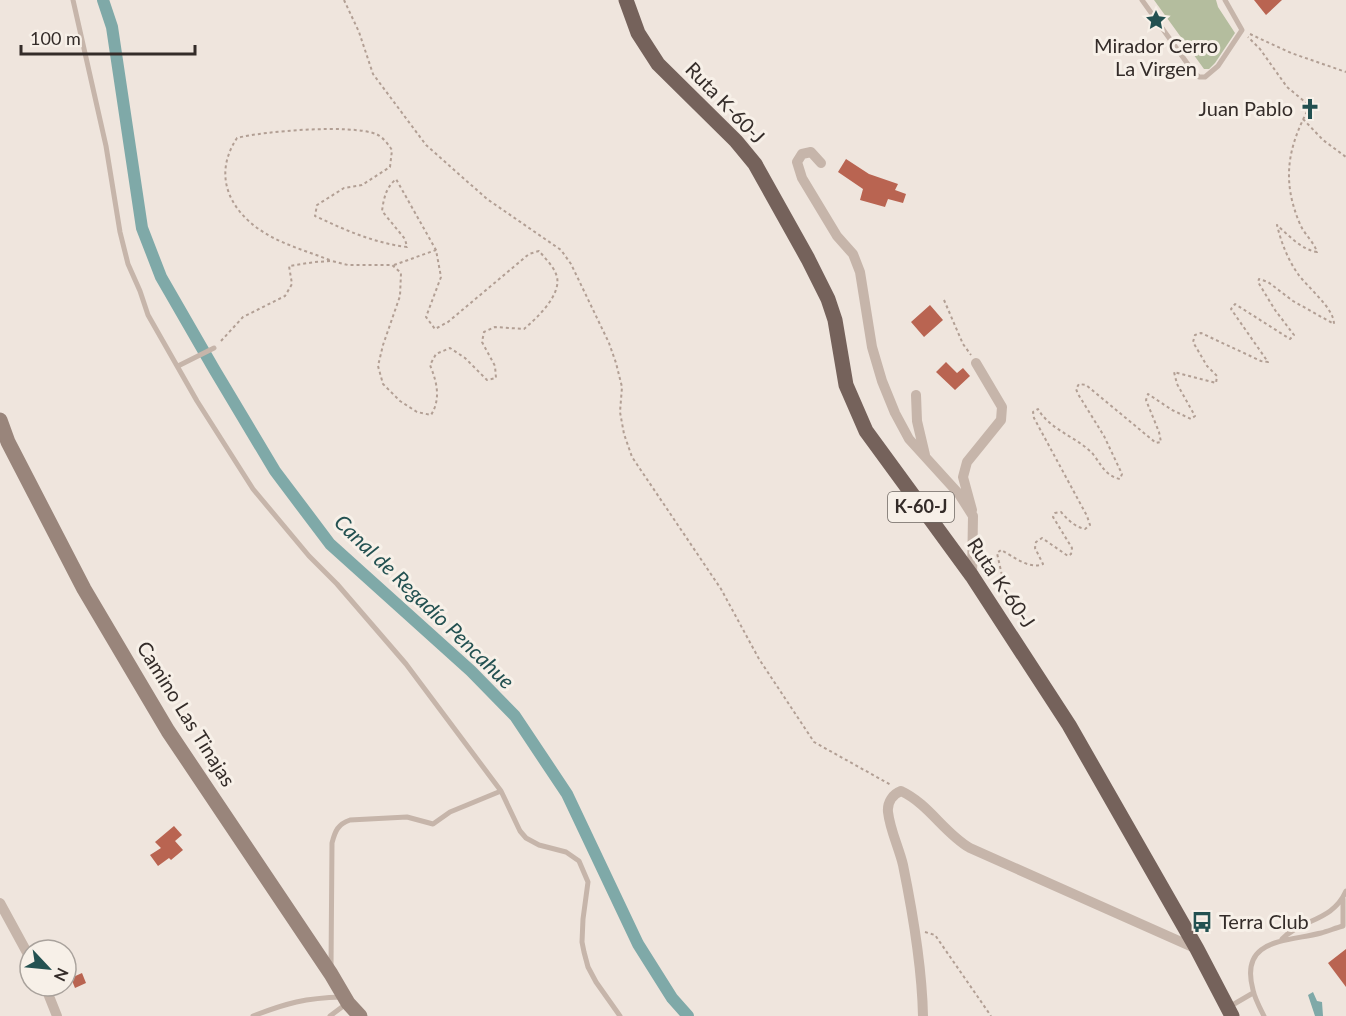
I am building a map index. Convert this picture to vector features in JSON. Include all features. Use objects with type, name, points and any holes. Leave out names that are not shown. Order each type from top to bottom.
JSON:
[{"type":"main road","name":"Ruta K-60-J","points":[[626,0],[638,33],[658,64],[736,141],[754,164],[828,299],[835,320],[846,385],[866,431],[972,576],[1069,725],[1197,949],[1230,1012]]},
{"type":"street","points":[[821,163],[811,152],[802,154],[797,162],[802,178],[837,236],[854,254],[860,272],[872,347],[895,413],[909,439],[959,494],[973,516]]},
{"type":"street","points":[[972,576],[973,516],[963,477],[967,462],[1001,420],[1002,407],[976,363]]},
{"type":"street","points":[[916,395],[917,421],[926,459]]},
{"type":"street","name":"Camino Las Tinajas","points":[[0,420],[8,442],[84,589],[156,711],[346,1000],[360,1016]]},
{"type":"street","points":[[923,1016],[914,928],[903,865],[887,810],[892,797],[901,791],[922,804],[957,840],[970,848],[1197,949]]},
{"type":"street","points":[[0,903],[19,938]]},
{"type":"street","points":[[50,998],[57,1016]]},
{"type":"lane","points":[[73,0],[106,146],[120,232],[128,264],[148,315],[196,401],[253,489],[309,556],[337,584],[406,664],[501,791],[520,831],[526,838],[539,845],[566,852],[579,861],[588,882],[583,919],[584,952],[588,967],[596,982],[620,1016]]},
{"type":"lane","points":[[1142,0],[1199,77],[1205,77],[1218,66],[1242,30],[1225,0]]},
{"type":"lane","points":[[178,366],[214,348]]},
{"type":"lane","points":[[331,974],[332,843],[335,830],[343,822],[350,820],[407,817],[433,824],[450,812],[501,791]]},
{"type":"lane","points":[[1281,940],[1295,927],[1320,919],[1332,911],[1346,891]]},
{"type":"lane","points":[[1264,1016],[1253,993],[1250,978],[1251,965],[1256,952],[1266,945],[1281,940],[1343,926],[1342,899]]},
{"type":"lane","points":[[1230,1012],[1253,993]]},
{"type":"lane","points":[[253,1016],[310,998],[346,1000]]},
{"type":"lane","points":[[330,1016],[346,1000]]},
{"type":"path","points":[[344,0],[359,32],[373,74],[426,145],[487,199],[561,250],[571,264],[609,343],[616,363],[622,387],[620,412],[624,434],[632,457],[721,589],[759,659],[814,742],[901,791]]},
{"type":"path","points":[[1242,30],[1291,53],[1346,72]]},
{"type":"path","points":[[994,609],[1003,580],[997,553],[1001,550],[1029,565],[1038,566],[1042,564],[1035,548],[1035,542],[1042,538],[1068,556],[1071,554],[1072,548],[1053,518],[1055,513],[1061,512],[1080,528],[1085,529],[1090,525],[1034,418],[1033,412],[1038,409],[1047,420],[1093,454],[1106,471],[1120,478],[1122,474],[1104,436],[1078,394],[1079,384],[1086,385],[1156,443],[1161,442],[1146,400],[1148,394],[1191,419],[1195,416],[1177,384],[1174,372],[1216,383],[1217,376],[1207,366],[1193,342],[1196,335],[1201,333],[1261,361],[1268,362],[1231,309],[1235,304],[1290,339],[1294,335],[1275,310],[1258,282],[1259,279],[1268,282],[1293,301],[1334,324],[1332,313],[1297,272],[1277,225],[1296,241],[1317,252],[1299,222],[1290,185],[1291,149],[1310,106],[1287,87],[1260,49],[1242,30]]},
{"type":"path","points":[[1303,119],[1323,140],[1346,158]]},
{"type":"path","points":[[392,265],[402,273],[400,296],[378,366],[383,384],[400,401],[417,412],[431,415],[436,406],[435,377],[430,365],[436,354],[450,348],[465,358],[487,380],[496,378],[495,366],[482,342],[484,332],[495,327],[524,329],[548,304],[557,288],[557,276],[549,263],[539,251],[530,254],[448,322],[435,329],[426,317],[441,277],[436,250],[396,179],[389,185],[384,196],[382,211],[405,239],[407,247],[381,243],[359,236],[315,216],[317,206],[329,196],[344,188],[362,185],[390,167],[392,150],[385,140],[376,134],[333,130],[258,133],[237,138],[229,150],[225,166],[226,187],[236,208],[252,225],[279,241],[348,265],[392,265],[436,250]]},
{"type":"path","points":[[214,348],[243,317],[285,296],[292,284],[289,266],[332,261]]},
{"type":"path","points":[[944,300],[963,344],[976,363]]},
{"type":"path","points":[[914,928],[935,935],[991,1016]]},
{"type":"green space","points":[[1154,0],[1216,0],[1235,33],[1209,69],[1204,69]]},
{"type":"water","points":[[1313,992],[1317,1001],[1322,1002],[1323,1016],[1315,1016],[1308,995]]},
{"type":"building","points":[[1254,0],[1282,0],[1266,15]]},
{"type":"building","points":[[846,159],[869,174],[898,184],[895,190],[906,194],[903,203],[888,199],[885,207],[860,200],[863,189],[838,172]]},
{"type":"building","points":[[930,305],[943,320],[924,337],[911,322]]},
{"type":"building","points":[[946,362],[957,373],[963,368],[970,376],[955,390],[936,372]]},
{"type":"building","points":[[174,826],[182,835],[175,841],[183,850],[171,860],[169,858],[158,866],[150,855],[161,848],[155,842]]},
{"type":"building","points":[[1346,949],[1346,987],[1328,963]]},
{"type":"building","points":[[82,973],[86,983],[78,987],[78,975]]},
{"type":"waterway","name":"Canal de Regadío Pencahue","points":[[103,0],[112,27],[142,228],[161,277],[275,471],[330,544],[471,671],[515,716],[567,794],[638,944],[672,998],[688,1016]]},
{"type":"place","name":"Mirador Cerro La Virgen","points":[[1156,20]]},
{"type":"place","name":"Juan Pablo","points":[[1310,109]]},
{"type":"place","name":"Terra Club","points":[[1202,922]]}]
